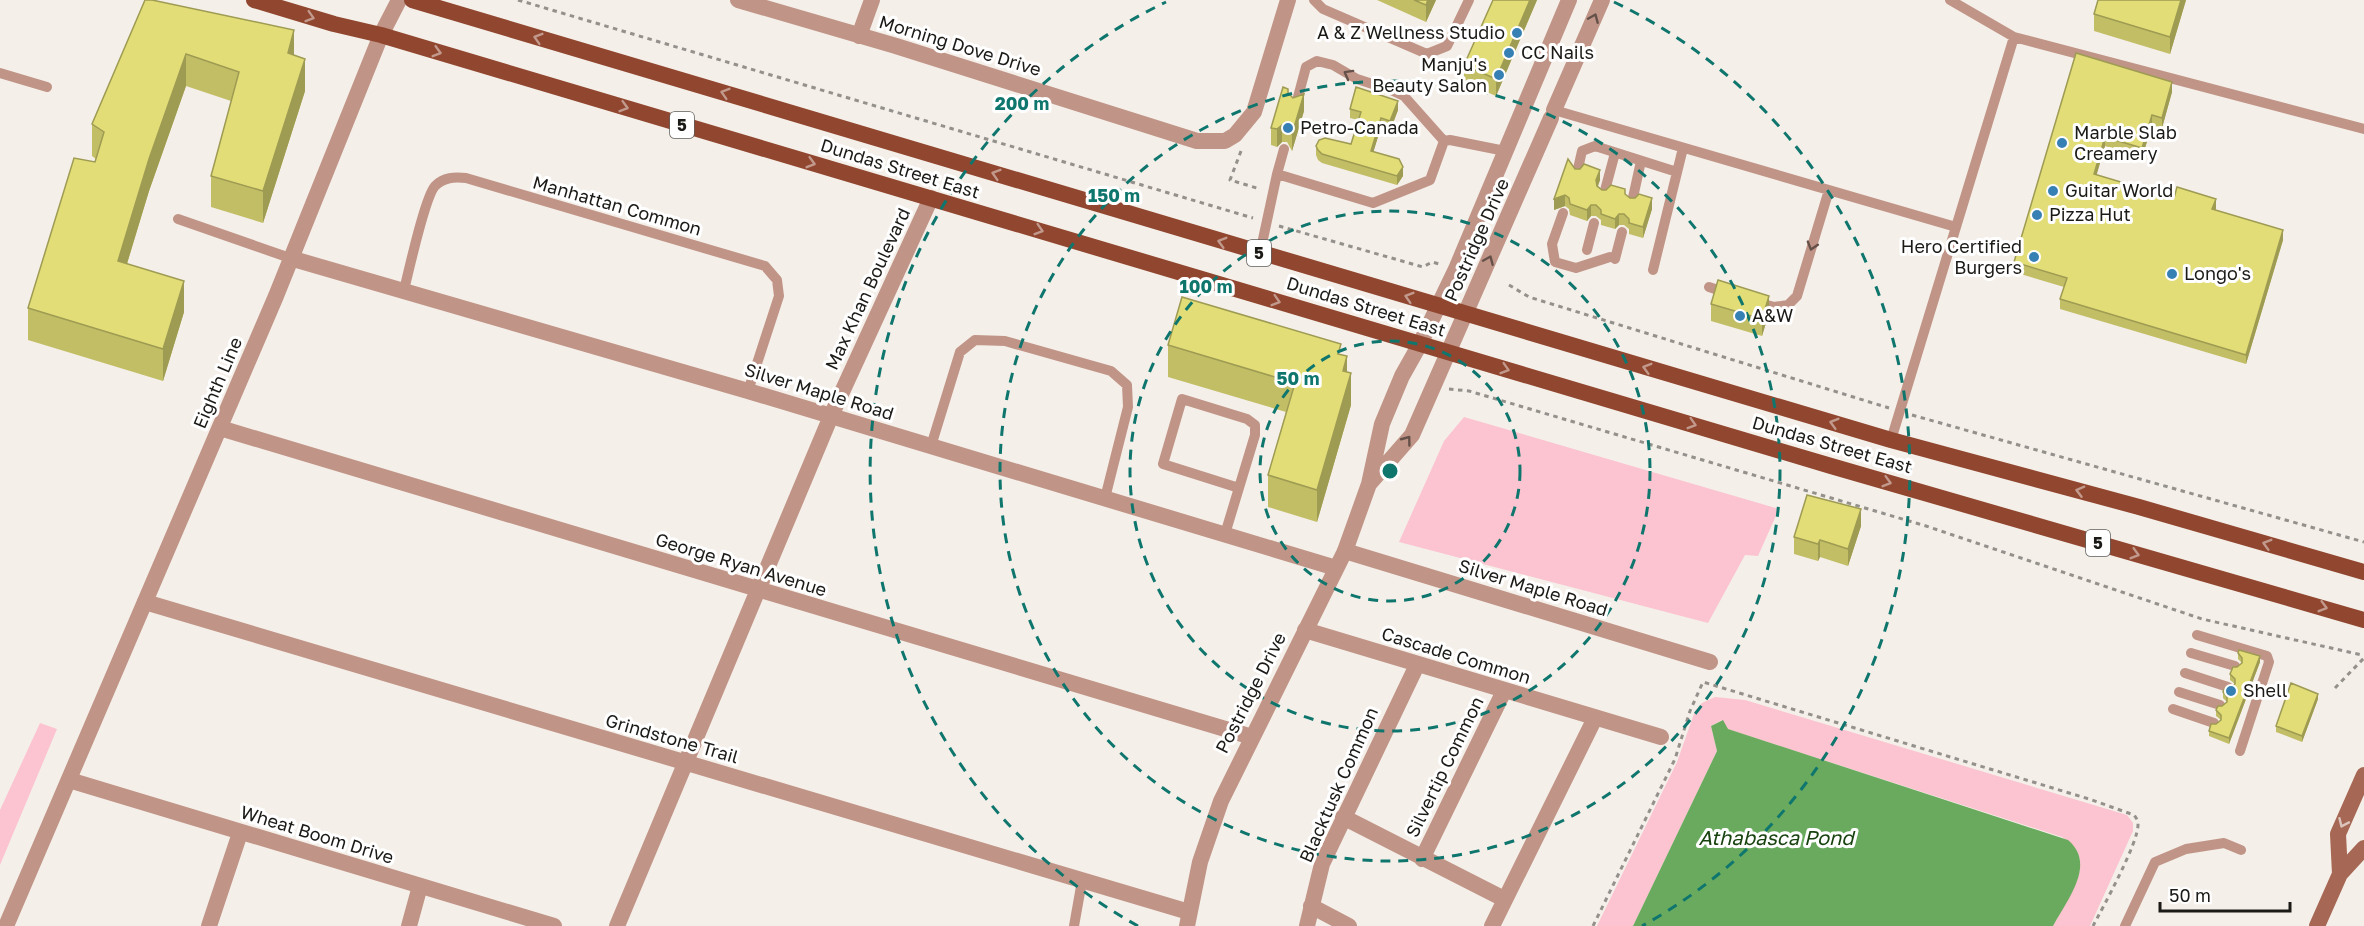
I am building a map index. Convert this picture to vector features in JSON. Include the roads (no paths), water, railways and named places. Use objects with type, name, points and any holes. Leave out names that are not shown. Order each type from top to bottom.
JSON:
[{"type":"main road","name":"Dundas Street East","points":[[254,0],[334,24],[381,35],[1420,344],[2364,620]]},
{"type":"main road","name":"Dundas Street East","points":[[412,0],[1891,440],[2139,507],[2364,572]]},
{"type":"main road","points":[[2340,874],[2338,834],[2364,775]]},
{"type":"main road","points":[[2317,926],[2340,874],[2364,848]]},
{"type":"street","name":"Eighth Line","points":[[6,926],[220,428],[367,74],[381,35],[399,0]]},
{"type":"street","name":"Morning Dove Drive","points":[[738,0],[896,46],[1197,141],[1225,141],[1235,135],[1254,111],[1288,0]]},
{"type":"street","points":[[859,36],[872,0]]},
{"type":"street","name":"Postridge Drive","points":[[1188,919],[1211,829],[1234,771],[1345,551],[1370,484],[1382,424],[1402,376],[1456,269],[1569,0]]},
{"type":"street","name":"Postridge Drive","points":[[1370,484],[1412,435],[1602,0]]},
{"type":"street","name":"Max Khan Boulevard","points":[[617,926],[831,416],[931,198]]},
{"type":"street","name":"Silver Maple Road","points":[[290,258],[748,391],[1336,568]]},
{"type":"street","name":"George Ryan Avenue","points":[[220,428],[1252,737]]},
{"type":"street","name":"Silver Maple Road","points":[[1345,551],[1710,662]]},
{"type":"street","name":"Grindstone Trail","points":[[145,602],[1082,881],[1188,919]]},
{"type":"street","name":"Cascade Common","points":[[1305,630],[1661,737]]},
{"type":"street","name":"Blacktusk Common","points":[[1307,926],[1322,864],[1342,817],[1417,665]]},
{"type":"street","name":"Silvertip Common","points":[[1422,859],[1504,691]]},
{"type":"street","points":[[1492,926],[1595,718]]},
{"type":"street","name":"Wheat Boom Drive","points":[[69,780],[554,926]]},
{"type":"street","points":[[1342,817],[1504,899]]},
{"type":"street","points":[[209,926],[240,833]]},
{"type":"street","points":[[409,926],[420,886]]},
{"type":"street","points":[[1311,906],[1349,926]]},
{"type":"lane","points":[[1314,0],[1323,9],[1427,54],[1447,46],[1468,0]]},
{"type":"lane","points":[[1950,0],[2014,37],[2364,129]]},
{"type":"lane","points":[[1891,440],[2014,37]]},
{"type":"lane","points":[[1295,108],[1306,67],[1317,61],[1333,65],[1358,79],[1404,96],[1444,141]]},
{"type":"lane","points":[[0,73],[47,87]]},
{"type":"lane","points":[[1553,114],[1683,148],[1956,227]]},
{"type":"lane","points":[[1444,141],[1450,140],[1505,151]]},
{"type":"lane","points":[[1277,174],[1373,203],[1430,180],[1444,141]]},
{"type":"lane","points":[[1577,173],[1582,151],[1595,146],[1677,172]]},
{"type":"lane","points":[[1653,270],[1683,148]]},
{"type":"lane","points":[[1260,253],[1284,149]]},
{"type":"lane","points":[[1604,194],[1615,153]]},
{"type":"lane","points":[[1632,202],[1641,161]]},
{"type":"lane","name":"Manhattan Common","points":[[404,290],[430,194],[443,180],[454,177],[466,178],[765,266],[772,272],[779,288],[779,296],[748,391]]},
{"type":"lane","points":[[1709,287],[1774,307],[1788,305],[1797,296],[1829,190]]},
{"type":"lane","points":[[1563,213],[1552,244],[1555,262],[1576,268],[1613,258],[1622,232]]},
{"type":"lane","points":[[178,219],[290,258]]},
{"type":"lane","points":[[1587,250],[1594,223]]},
{"type":"lane","points":[[931,446],[960,352],[975,340],[1005,341],[1111,371],[1127,385],[1128,407],[1105,498]]},
{"type":"lane","points":[[1225,534],[1239,489],[1255,435],[1255,425],[1247,419],[1182,399],[1164,464],[1239,489]]},
{"type":"lane","points":[[2197,635],[2267,657],[2269,662],[2260,674],[2253,695],[2252,717],[2240,751]]},
{"type":"lane","points":[[2191,653],[2235,666]]},
{"type":"lane","points":[[2185,672],[2228,687]]},
{"type":"lane","points":[[2179,692],[2220,705]]},
{"type":"lane","points":[[2173,710],[2214,723]]},
{"type":"lane","points":[[2241,712],[2252,717]]},
{"type":"lane","points":[[2234,729],[2247,734]]},
{"type":"lane","points":[[2125,926],[2156,862],[2186,849],[2224,843],[2241,850]]},
{"type":"lane","points":[[1074,926],[1082,881]]},
{"type":"water","name":"Athabasca Pond","points":[[1723,720],[1728,729],[2068,840],[2080,860],[2080,871],[2072,894],[2053,926],[1633,926],[1717,751],[1711,726]]},
{"type":"place","name":"A & Z Wellness Studio","points":[[1517,33]]},
{"type":"place","name":"CC Nails","points":[[1509,53]]},
{"type":"place","name":"Manju's Beauty Salon","points":[[1499,75]]},
{"type":"place","name":"Petro-Canada","points":[[1288,128]]},
{"type":"place","name":"Marble Slab Creamery","points":[[2062,143]]},
{"type":"place","name":"Guitar World","points":[[2053,191]]},
{"type":"place","name":"Pizza Hut","points":[[2037,215]]},
{"type":"place","name":"Hero Certified Burgers","points":[[2034,257]]},
{"type":"place","name":"Longo's","points":[[2172,274]]},
{"type":"place","name":"A&W","points":[[1740,316]]},
{"type":"place","name":"Shell","points":[[2231,691]]}]
